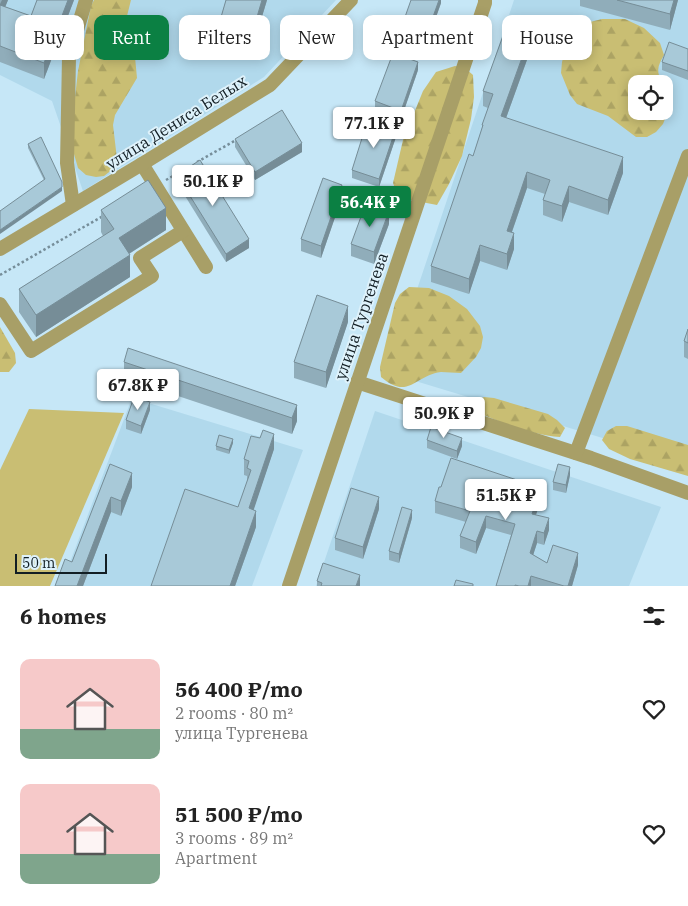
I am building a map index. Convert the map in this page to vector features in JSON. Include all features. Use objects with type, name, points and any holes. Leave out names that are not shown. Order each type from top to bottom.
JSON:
[{"type":"street","points":[[73,205],[67,162],[69,57],[86,0]]},
{"type":"street","name":"улица Дениса Белых","points":[[0,249],[142,164],[270,84],[351,0]]},
{"type":"street","name":"улица Тургенева","points":[[289,586],[485,0]]},
{"type":"street","points":[[576,453],[688,156]]},
{"type":"street","points":[[142,164],[206,267]]},
{"type":"street","points":[[0,304],[31,351],[152,276],[140,258],[183,231]]},
{"type":"street","points":[[357,382],[576,453],[688,493]]},
{"type":"shaded area","points":[[0,0],[336,0],[322,15],[280,15],[280,60],[264,77],[83,191],[52,101],[0,75]]},
{"type":"shaded area","points":[[514,0],[688,0],[688,464],[389,373],[502,36],[502,60],[592,60],[592,15],[509,15]]},
{"type":"shaded area","points":[[132,398],[303,450],[252,586],[61,586]]},
{"type":"shaded area","points":[[375,411],[661,507],[629,586],[316,586]]},
{"type":"green space","points":[[94,0],[131,0],[127,15],[94,15],[94,60],[135,60],[137,78],[115,115],[113,125],[117,159],[113,169],[104,176],[96,177],[86,175],[78,168],[72,147],[73,115],[78,71],[80,60],[84,60],[84,41]]},
{"type":"green space","points":[[602,19],[625,19],[644,28],[660,43],[664,55],[659,66],[659,75],[628,75],[628,120],[665,120],[656,132],[647,137],[636,137],[608,116],[577,104],[570,95],[561,73],[563,60],[592,60],[592,22]]},
{"type":"green space","points":[[455,66],[465,68],[473,75],[474,97],[462,156],[437,205],[406,199],[397,194],[393,183],[403,140],[423,91],[436,72]]},
{"type":"green space","points":[[409,287],[429,288],[449,296],[467,309],[480,326],[483,337],[481,348],[476,357],[461,373],[441,372],[432,374],[412,385],[399,387],[381,377],[380,367],[395,303],[400,294]]},
{"type":"green space","points":[[0,327],[15,353],[16,363],[9,372],[0,372]]},
{"type":"green space","points":[[484,397],[494,398],[548,414],[565,428],[560,437],[550,436],[517,428],[496,420],[477,412],[474,402]]},
{"type":"green space","points":[[29,409],[124,413],[50,586],[0,586],[0,470]]},
{"type":"green space","points":[[616,426],[627,426],[688,445],[688,476],[630,459],[609,449],[602,440],[607,431]]},
{"type":"building","points":[[37,0],[68,0],[62,15],[31,15]]},
{"type":"building","points":[[226,0],[262,0],[258,15],[222,15]]},
{"type":"building","points":[[411,0],[439,0],[434,15],[406,15]]},
{"type":"building","points":[[617,0],[674,0],[670,14]]},
{"type":"building","points":[[0,5],[28,15],[15,15],[15,52],[0,46]]},
{"type":"building","points":[[502,39],[502,60],[521,60],[501,116],[623,157],[608,200],[569,186],[562,206],[543,200],[550,180],[527,172],[507,231],[514,233],[507,254],[480,245],[469,279],[431,266],[469,154],[473,156],[493,94],[483,91]]},
{"type":"building","points":[[669,42],[688,49],[688,71],[662,62]]},
{"type":"building","points":[[390,60],[412,60],[418,62],[401,111],[375,101]]},
{"type":"building","points":[[282,110],[302,143],[255,172],[235,139]]},
{"type":"building","points":[[368,119],[396,128],[379,179],[352,170]]},
{"type":"building","points":[[41,137],[62,182],[62,187],[0,230],[0,211],[45,179],[28,144]]},
{"type":"building","points":[[200,160],[249,239],[226,254],[177,175]]},
{"type":"building","points":[[323,178],[342,185],[321,246],[301,239]]},
{"type":"building","points":[[148,180],[166,208],[119,238],[130,255],[36,315],[19,289],[114,229],[101,210]]},
{"type":"building","points":[[366,203],[389,211],[374,252],[351,244]]},
{"type":"building","points":[[317,295],[348,306],[326,372],[294,362]]},
{"type":"building","points":[[688,329],[688,343],[684,341]]},
{"type":"building","points":[[128,348],[297,405],[292,418],[124,362]]},
{"type":"building","points":[[134,397],[150,402],[141,426],[126,420]]},
{"type":"building","points":[[431,427],[462,438],[457,451],[427,440]]},
{"type":"building","points":[[263,430],[274,434],[249,508],[256,511],[230,586],[151,586],[185,489],[238,507],[251,470],[247,468],[249,461],[244,459],[251,436],[260,438]]},
{"type":"building","points":[[219,435],[233,439],[229,450],[216,446]]},
{"type":"building","points":[[451,458],[541,488],[532,514],[549,518],[544,533],[537,531],[530,553],[547,563],[553,545],[578,553],[568,586],[531,576],[528,586],[496,586],[515,524],[486,516],[476,542],[460,536],[470,511],[435,501]]},
{"type":"building","points":[[110,464],[132,473],[121,501],[111,497],[77,586],[55,586],[65,559],[72,562]]},
{"type":"building","points":[[558,464],[570,467],[566,485],[553,482]]},
{"type":"building","points":[[351,488],[379,497],[363,547],[335,538]]},
{"type":"building","points":[[402,507],[412,510],[399,554],[389,551]]},
{"type":"building","points":[[323,563],[360,575],[356,586],[321,586],[322,583],[317,581]]},
{"type":"building","points":[[456,580],[473,584],[473,586],[454,586]]}]
